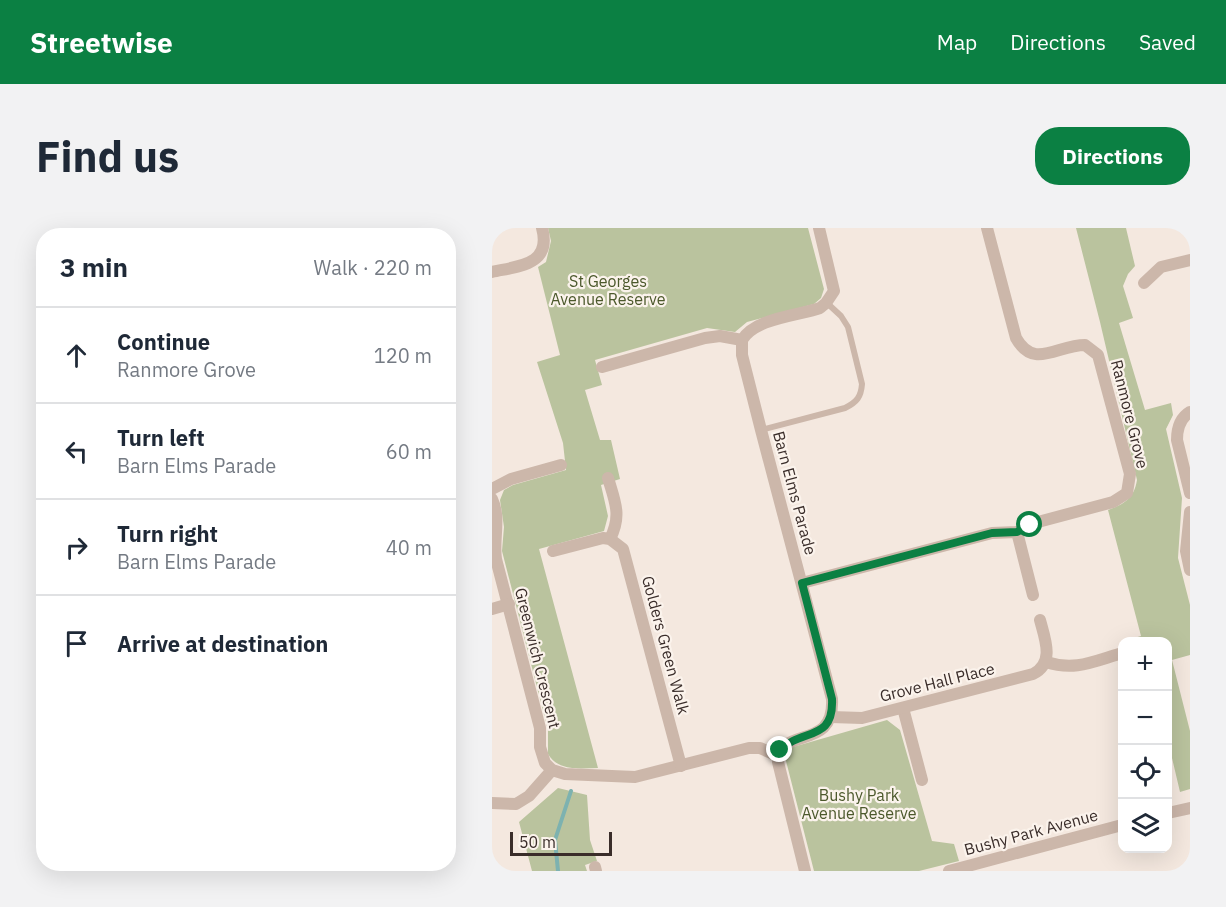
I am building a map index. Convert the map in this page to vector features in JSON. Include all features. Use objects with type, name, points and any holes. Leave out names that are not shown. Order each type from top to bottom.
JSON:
[{"type":"street","points":[[492,272],[534,261],[545,246],[542,228]]},
{"type":"street","points":[[602,367],[705,338],[720,336],[742,340],[746,333],[761,324],[820,308],[834,291],[819,228]]},
{"type":"street","name":"Ranmore Grove","points":[[802,583],[992,533],[1017,532],[1038,522],[1121,498],[1127,493],[1130,474],[1098,355],[1084,345],[1035,355],[1021,347],[1016,338],[987,228]]},
{"type":"street","points":[[1144,283],[1161,267],[1190,260]]},
{"type":"street","name":"Barn Elms Parade","points":[[742,340],[742,356],[760,430],[832,699],[831,717]]},
{"type":"street","points":[[1190,412],[1177,431],[1177,440],[1190,493]]},
{"type":"street","points":[[492,489],[511,479],[561,465]]},
{"type":"street","points":[[553,551],[596,539],[610,539],[618,520],[618,511],[608,478]]},
{"type":"street","name":"Greenwich Crescent","points":[[492,499],[497,518],[494,545],[496,559],[540,728],[542,756],[552,770]]},
{"type":"street","points":[[1190,512],[1186,551],[1190,570]]},
{"type":"street","points":[[1017,532],[1033,595]]},
{"type":"street","name":"Golders Green Walk","points":[[610,539],[623,549],[627,557],[681,766]]},
{"type":"street","points":[[492,609],[509,604]]},
{"type":"street","points":[[1040,620],[1047,648],[1046,662],[1075,667],[1118,654]]},
{"type":"street","name":"Grove Hall Place","points":[[831,717],[862,718],[903,708],[1033,674],[1039,671],[1046,662]]},
{"type":"street","points":[[903,708],[922,780]]},
{"type":"street","points":[[805,871],[778,756],[780,750],[789,743],[819,732],[826,727],[831,717]]},
{"type":"street","points":[[492,803],[516,804],[528,796],[552,770],[565,774],[597,777],[635,777],[749,748],[760,748],[778,756]]},
{"type":"street","points":[[1172,812],[1190,808]]},
{"type":"street","name":"Bushy Park Avenue","points":[[949,871],[1118,826]]},
{"type":"lane","points":[[760,430],[845,408],[858,401],[862,384],[848,327],[841,316],[826,303]]},
{"type":"green space","name":"St Georges Avenue Reserve","points":[[548,228],[808,228],[824,289],[821,298],[814,304],[747,322],[735,332],[707,328],[595,360],[602,385],[585,390],[600,440],[611,440],[620,479],[601,485],[608,516],[604,531],[539,549],[598,768],[564,766],[558,764],[548,754],[548,730],[502,551],[504,527],[500,500],[504,490],[513,485],[566,470],[563,443],[537,362],[560,355],[538,267],[546,262],[551,241]]},
{"type":"green space","points":[[1076,228],[1126,228],[1135,266],[1128,274],[1123,286],[1133,318],[1119,323],[1145,410],[1171,403],[1173,415],[1166,429],[1182,498],[1178,558],[1190,605],[1190,655],[1172,660],[1172,637],[1138,637],[1141,636],[1108,510],[1128,500],[1137,480]]},
{"type":"green space","points":[[1172,660],[1190,731],[1190,789],[1180,792],[1172,758]]},
{"type":"green space","name":"Bushy Park Avenue Reserve","points":[[887,720],[900,730],[932,841],[954,844],[959,861],[919,871],[814,871],[785,757],[793,747]]},
{"type":"green space","points":[[558,788],[587,795],[590,840],[597,861],[585,865],[587,871],[532,871],[519,822]]},
{"type":"waterway","points":[[558,871],[555,840],[571,791]]},
{"type":"route","points":[[780,750],[789,743],[819,732],[826,727],[833,709],[802,583],[992,533],[1017,532],[1030,525]]}]
